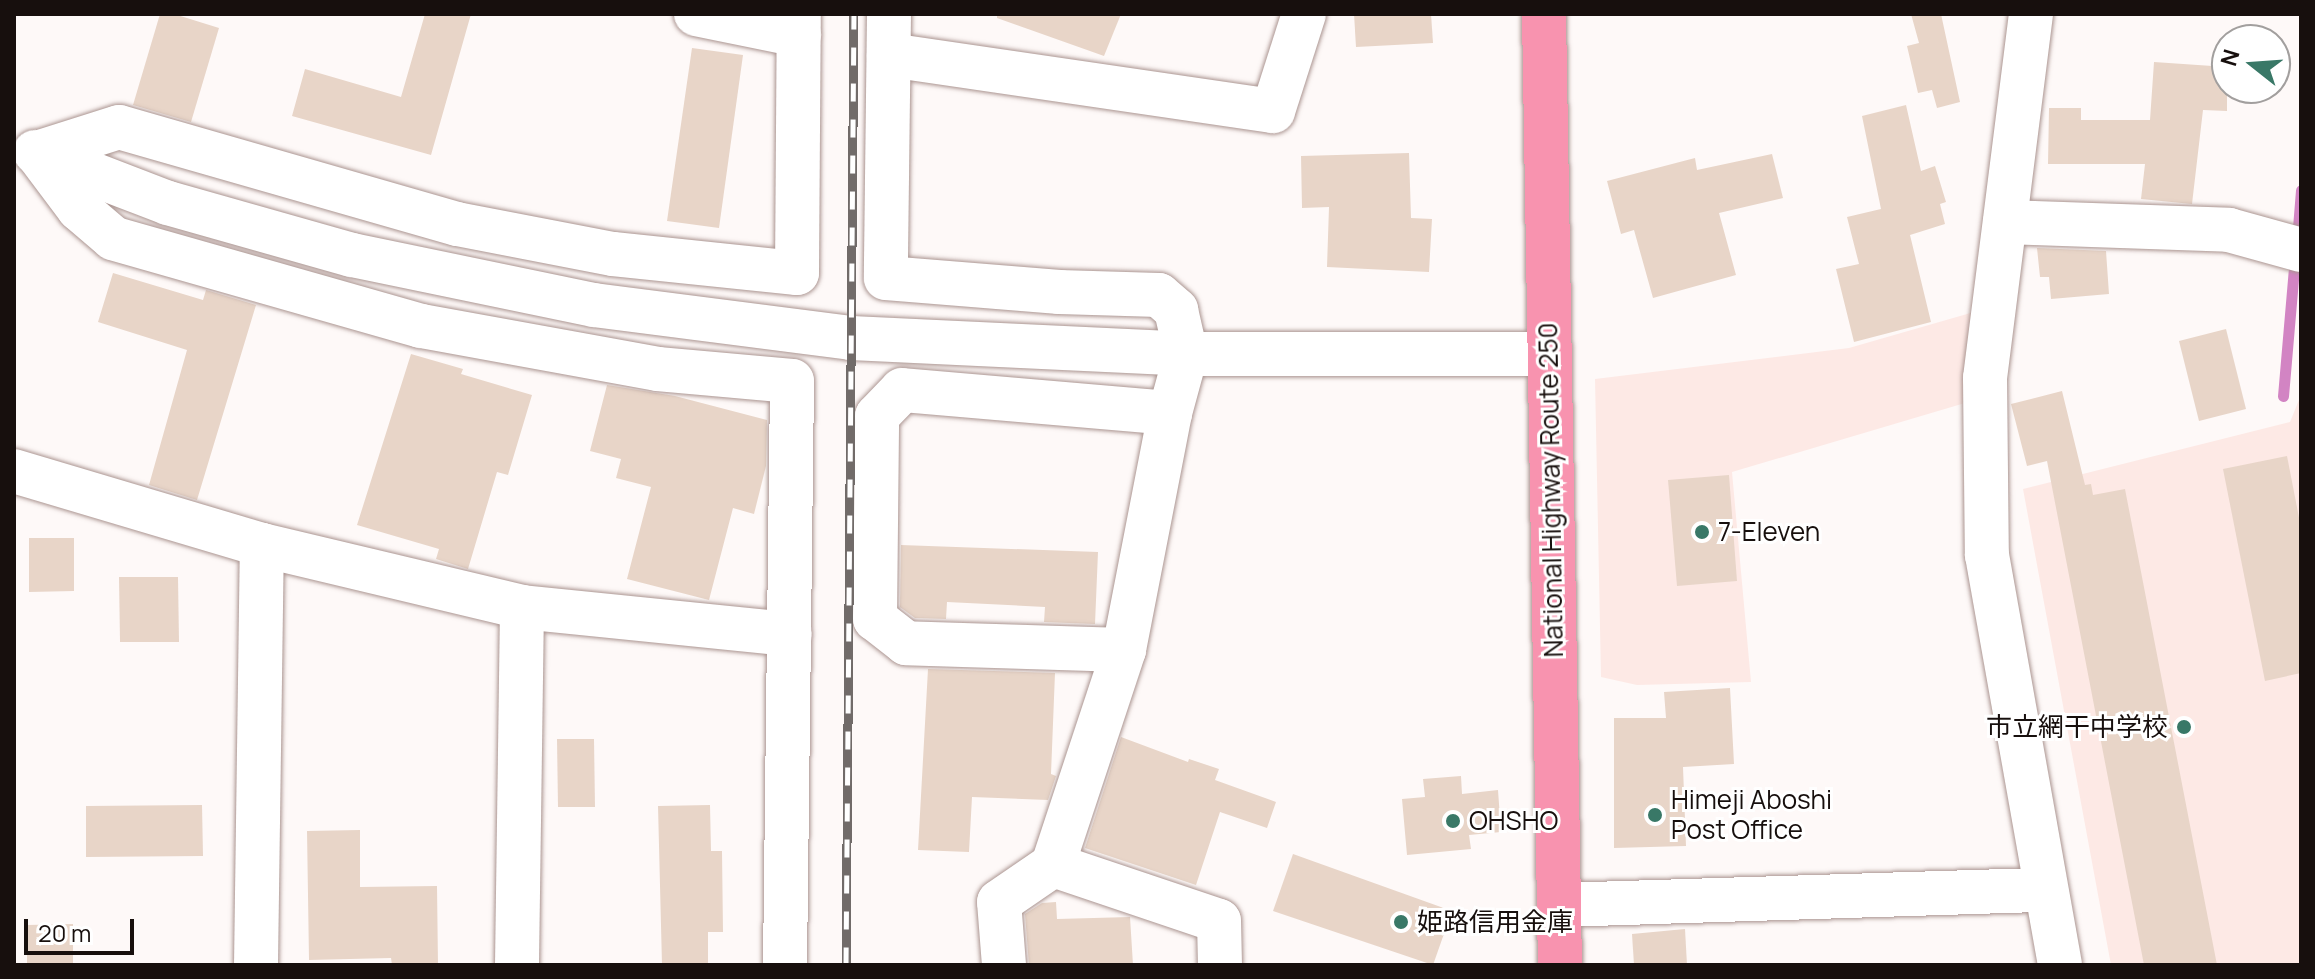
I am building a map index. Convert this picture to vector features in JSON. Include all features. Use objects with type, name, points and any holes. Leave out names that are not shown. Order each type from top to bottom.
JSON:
[{"type":"highway","name":"National Highway Route 250","points":[[1544,14],[1560,965]]},
{"type":"street","points":[[26,148],[119,127],[457,224],[613,254],[797,273],[799,24],[696,14]]},
{"type":"street","points":[[1004,965],[999,902],[1053,865],[1124,650],[1170,413],[1186,354],[1176,310],[1159,295],[1059,292],[886,278],[889,34],[1273,111],[1304,14]]},
{"type":"street","points":[[2031,14],[1985,378],[1987,555],[2060,965]]},
{"type":"street","points":[[26,148],[168,203],[352,255],[594,305],[851,338],[1186,354],[1549,354]]},
{"type":"street","points":[[26,148],[79,209],[113,238],[421,326],[658,369],[792,381],[785,965]]},
{"type":"street","points":[[2005,222],[2229,230],[2290,247]]},
{"type":"street","points":[[1124,650],[906,643],[875,619],[877,416],[902,390],[1170,413]]},
{"type":"street","points":[[14,471],[262,545],[522,607],[790,634]]},
{"type":"street","points":[[256,965],[262,545]]},
{"type":"street","points":[[517,965],[522,607]]},
{"type":"street","points":[[1053,865],[1219,921],[1220,965]]},
{"type":"street","points":[[1560,905],[2045,890]]},
{"type":"shaded area","points":[[1974,312],[1965,403],[1732,472],[1751,682],[1637,685],[1601,677],[1595,379],[1849,348]]},
{"type":"shaded area","name":"市立網干中学校","points":[[2301,395],[2301,965],[2111,965],[2023,489],[2290,422]]},
{"type":"building","points":[[160,14],[174,14],[219,28],[191,122],[133,105]]},
{"type":"building","points":[[425,14],[471,14],[431,155],[292,116],[305,69],[401,97]]},
{"type":"building","points":[[997,14],[1121,14],[1104,56],[997,18]]},
{"type":"building","points":[[1354,14],[1431,14],[1433,43],[1356,47]]},
{"type":"building","points":[[1911,14],[1941,14],[1960,102],[1937,108],[1932,90],[1918,93],[1907,46],[1919,43]]},
{"type":"building","points":[[692,48],[743,55],[719,228],[667,221]]},
{"type":"building","points":[[2154,62],[2211,66],[2211,104],[2227,104],[2227,111],[2203,110],[2192,204],[2141,199],[2145,164],[2048,164],[2049,108],[2081,108],[2081,120],[2150,120]]},
{"type":"building","points":[[1906,105],[1921,171],[1935,166],[1946,202],[1940,204],[1945,224],[1910,235],[1931,322],[1854,342],[1836,269],[1859,264],[1847,217],[1881,209],[1862,116]]},
{"type":"building","points":[[1409,153],[1411,218],[1432,219],[1429,272],[1327,267],[1329,207],[1302,208],[1301,156]]},
{"type":"building","points":[[1772,154],[1783,198],[1719,213],[1736,275],[1653,298],[1634,230],[1621,234],[1607,181],[1695,158],[1697,170]]},
{"type":"building","points":[[2037,248],[2106,251],[2109,294],[2051,299],[2049,277],[2040,277]]},
{"type":"building","points":[[113,273],[203,300],[206,290],[256,305],[197,500],[149,485],[187,350],[98,322]]},
{"type":"building","points":[[2226,329],[2246,409],[2199,421],[2179,341]]},
{"type":"building","points":[[411,354],[463,369],[461,374],[532,395],[508,475],[497,472],[468,569],[436,559],[439,549],[357,525]]},
{"type":"building","points":[[607,385],[675,396],[767,420],[766,466],[754,514],[733,508],[709,600],[627,579],[651,487],[616,478],[621,459],[590,451]]},
{"type":"building","points":[[2062,391],[2085,485],[2091,484],[2093,495],[2125,489],[2217,965],[2144,965],[2047,461],[2027,466],[2011,404]]},
{"type":"building","points":[[2287,456],[2301,528],[2301,673],[2265,681],[2223,469]]},
{"type":"building","points":[[1729,475],[1737,581],[1677,586],[1668,480]]},
{"type":"building","points":[[29,538],[74,538],[74,591],[29,592]]},
{"type":"building","points":[[901,545],[1098,552],[1095,624],[1044,622],[1045,607],[947,602],[946,619],[915,618],[900,607]]},
{"type":"building","points":[[119,577],[178,577],[179,642],[120,642]]},
{"type":"building","points":[[928,669],[1055,673],[1051,774],[1056,776],[1048,800],[972,797],[969,852],[918,850]]},
{"type":"building","points":[[1730,688],[1734,764],[1683,767],[1686,846],[1614,848],[1614,718],[1666,718],[1664,692]]},
{"type":"building","points":[[1121,737],[1188,762],[1189,759],[1219,769],[1215,780],[1276,802],[1267,828],[1220,812],[1196,885],[1085,848]]},
{"type":"building","points":[[557,739],[594,739],[595,807],[558,807]]},
{"type":"building","points":[[1461,776],[1462,794],[1498,790],[1501,832],[1469,835],[1471,849],[1407,855],[1402,799],[1425,797],[1423,779]]},
{"type":"building","points":[[202,805],[203,856],[86,857],[86,806]]},
{"type":"building","points":[[710,805],[711,851],[722,851],[723,932],[708,932],[708,965],[662,965],[658,806]]},
{"type":"building","points":[[360,830],[360,887],[437,886],[438,965],[392,965],[391,958],[309,960],[307,831]]},
{"type":"building","points":[[1293,854],[1452,911],[1433,965],[1273,911]]},
{"type":"building","points":[[1056,902],[1057,919],[1130,917],[1133,965],[1029,965],[1025,914],[1042,903]]},
{"type":"building","points":[[73,924],[73,965],[27,965],[27,925]]},
{"type":"building","points":[[1685,929],[1687,965],[1634,965],[1632,934]]},
{"type":"waterway","points":[[2297,240],[2301,190]]},
{"type":"waterway","points":[[2283,396],[2295,257]]},
{"type":"railway","points":[[846,965],[854,14]]},
{"type":"place","name":"7-Eleven","points":[[1702,532]]},
{"type":"place","name":"市立網干中学校","points":[[2184,727]]},
{"type":"place","name":"Himeji Aboshi Post Office","points":[[1655,815]]},
{"type":"place","name":"OHSHO","points":[[1453,821]]},
{"type":"place","name":"姫路信用金庫","points":[[1401,922]]}]
